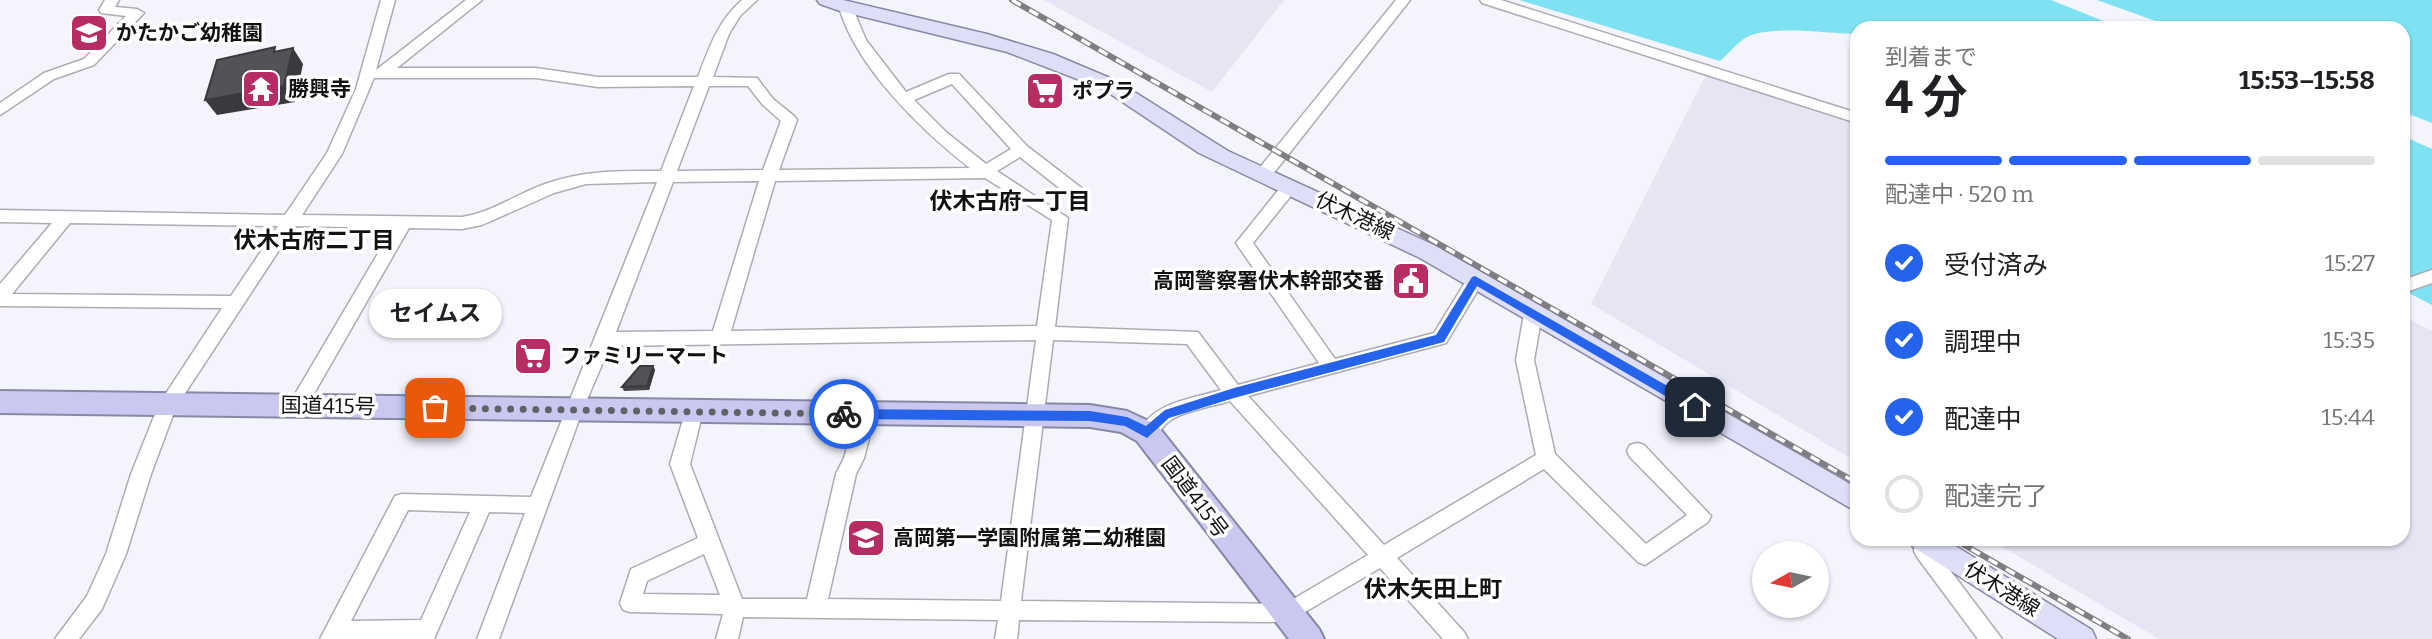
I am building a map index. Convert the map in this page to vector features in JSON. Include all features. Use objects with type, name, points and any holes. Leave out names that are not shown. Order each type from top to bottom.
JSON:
[{"type":"highway","name":"国道415号","points":[[0,402],[1090,416],[1127,422],[1147,433],[1228,541],[1308,639]]},
{"type":"main road","name":"伏木港線","points":[[825,0],[976,35],[1045,58],[1109,85],[1140,102],[1219,155],[1378,225],[1850,497]]},
{"type":"main road","name":"伏木港線","points":[[1933,546],[2082,639]]},
{"type":"street","points":[[0,110],[48,76],[89,62],[136,13],[106,10],[112,0]]},
{"type":"street","points":[[66,639],[95,602],[116,554],[141,474],[168,404],[334,154],[363,89],[388,0]]},
{"type":"street","points":[[363,89],[475,0]]},
{"type":"street","points":[[488,639],[574,409],[604,339],[722,34],[734,14],[750,0]]},
{"type":"street","points":[[1263,175],[1403,0]]},
{"type":"street","points":[[1487,0],[1850,116]]},
{"type":"street","points":[[846,7],[852,30],[902,99],[958,153],[985,173],[1060,218],[1006,639]]},
{"type":"street","points":[[382,73],[536,73],[598,82],[752,81],[768,103],[789,120],[769,175],[720,338]]},
{"type":"street","points":[[902,99],[954,78],[1021,150],[1078,194]]},
{"type":"street","points":[[0,216],[483,221],[536,194],[575,180],[668,175],[985,173],[1021,150]]},
{"type":"street","points":[[1290,187],[1244,243],[1332,368]]},
{"type":"street","points":[[0,298],[67,215]]},
{"type":"street","points":[[297,406],[405,221]]},
{"type":"street","points":[[2410,284],[2432,276]]},
{"type":"street","points":[[1147,433],[1165,414],[1440,338],[1475,280]]},
{"type":"street","points":[[0,298],[236,302]]},
{"type":"street","points":[[1534,314],[1525,360],[1546,458],[1645,556],[1701,516],[1637,451]]},
{"type":"street","points":[[604,339],[1045,333],[1192,337],[1234,393],[1457,639]]},
{"type":"street","points":[[694,411],[680,464],[734,606],[727,639]]},
{"type":"street","points":[[815,610],[846,474],[854,458],[866,415]]},
{"type":"street","points":[[709,543],[638,575],[630,604],[815,610],[1289,614],[1546,458]]},
{"type":"street","points":[[483,504],[425,634],[333,635],[402,502],[538,505]]},
{"type":"street","points":[[1924,546],[1924,551],[1991,639]]},
{"type":"shaded area","points":[[1044,0],[1284,0],[1212,92]]},
{"type":"shaded area","points":[[1709,69],[1850,116],[1850,458],[1591,304]]},
{"type":"shaded area","points":[[2410,320],[2432,331],[2432,639],[2159,639],[2001,546],[2410,546]]},
{"type":"water","points":[[1519,0],[2051,0],[2104,21],[1850,21],[1850,34],[1768,31],[1755,34],[1738,43],[1720,61]]},
{"type":"water","points":[[2097,0],[2432,0],[2432,123],[2410,115],[2410,21],[2156,21]]},
{"type":"water","points":[[2410,139],[2432,149],[2432,305],[2410,294]]},
{"type":"building","points":[[275,47],[274,52],[293,48],[284,86],[205,100],[217,60]]},
{"type":"building","points":[[640,366],[653,366],[647,386],[622,387]]},
{"type":"railway","points":[[1012,0],[1850,479]]},
{"type":"railway","points":[[1966,546],[2128,639]]},
{"type":"way so far","points":[[435,408],[844,414]]},
{"type":"place","name":"かたかご幼稚園","points":[[89,33]]},
{"type":"place","name":"勝興寺","points":[[261,89]]},
{"type":"place","name":"ポプラ","points":[[1045,91]]},
{"type":"place","name":"高岡警察署伏木幹部交番","points":[[1411,281]]},
{"type":"place","name":"ファミリーマート","points":[[533,356]]},
{"type":"place","name":"セイムス","points":[[435,408]]},
{"type":"place","name":"高岡第一学園附属第二幼稚園","points":[[866,538]]},
{"type":"district","name":"伏木古府一丁目","points":[[1010,201]]},
{"type":"district","name":"伏木古府二丁目","points":[[314,240]]},
{"type":"district","name":"伏木矢田上町","points":[[1433,589]]},
{"type":"route","points":[[844,414],[1090,416],[1127,422],[1147,433],[1165,414],[1440,338],[1475,280],[1695,407]]}]
